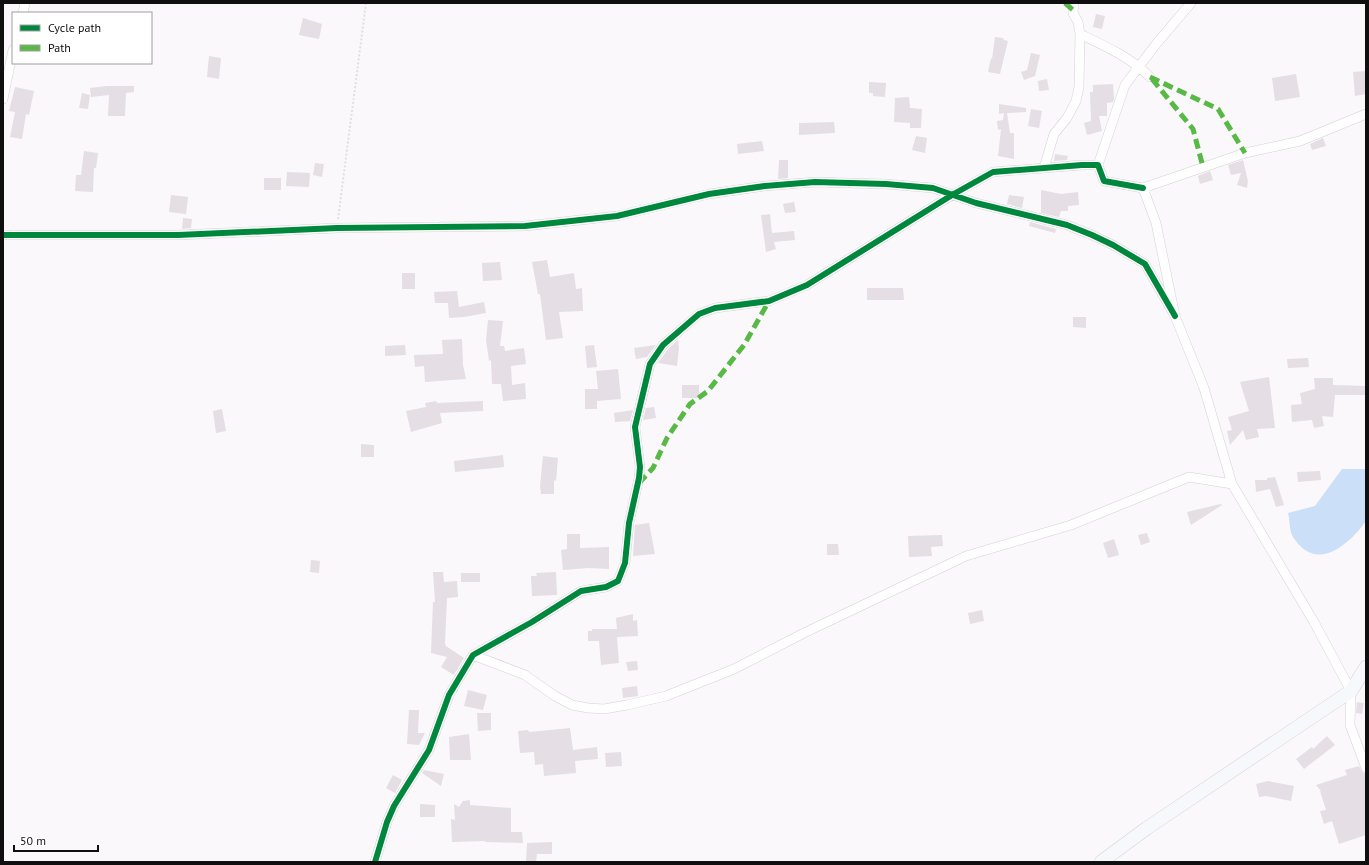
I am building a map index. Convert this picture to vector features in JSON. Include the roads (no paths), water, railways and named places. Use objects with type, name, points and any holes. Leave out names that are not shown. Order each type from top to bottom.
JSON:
[{"type":"street","points":[[1044,168],[1054,134],[1067,118],[1076,101],[1079,87],[1080,34],[1078,22],[1073,13],[1074,3]]},
{"type":"street","points":[[1191,3],[1138,66],[1125,85],[1098,165],[1104,181],[1143,188],[1245,153],[1300,141],[1366,114]]},
{"type":"street","points":[[1080,34],[1113,50],[1138,66],[1150,77]]},
{"type":"street","points":[[3,99],[12,55]]},
{"type":"street","points":[[375,862],[387,822],[394,806],[429,750],[449,695],[473,655],[532,622],[581,591],[606,587],[618,580],[625,563],[629,523],[640,467],[635,427],[650,364],[655,354],[663,345],[699,314],[714,308],[769,301],[807,285],[952,195],[994,172],[1098,165]]},
{"type":"street","points":[[3,235],[178,235],[337,228],[525,226],[617,216],[709,194],[765,186],[815,182],[933,188],[1006,211],[1067,225],[1113,245],[1145,264],[1175,316],[1204,388],[1232,484],[1314,622],[1351,691],[1350,725],[1366,768]]},
{"type":"street","points":[[1143,188],[1156,223],[1175,316]]},
{"type":"street","points":[[473,655],[525,676],[555,696],[572,705],[604,709],[627,705],[666,696],[734,669],[804,633],[966,556],[1071,525],[1189,477],[1232,484]]},
{"type":"street","points":[[1101,862],[1147,828],[1351,691],[1366,667]]},
{"type":"water","points":[[1342,469],[1366,469],[1366,521],[1341,547],[1331,552],[1321,554],[1312,553],[1302,548],[1293,537],[1288,513],[1315,506]]}]
